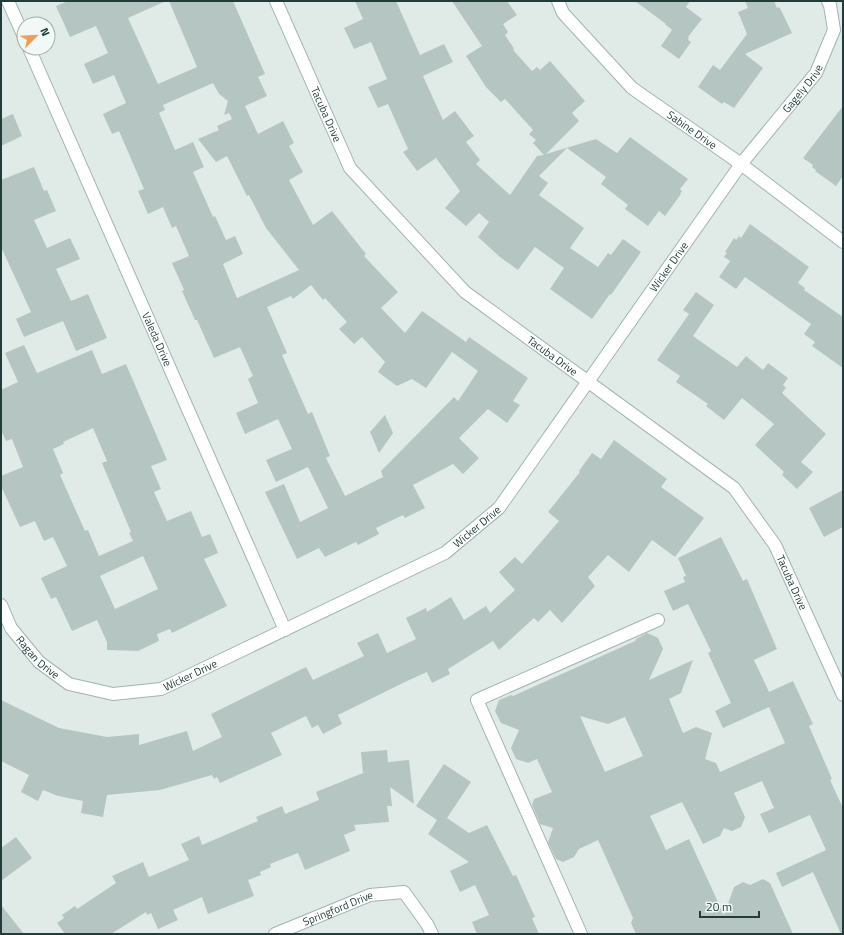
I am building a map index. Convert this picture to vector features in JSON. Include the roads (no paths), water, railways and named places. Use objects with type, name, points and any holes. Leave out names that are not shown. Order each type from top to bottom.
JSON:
[{"type":"street","points":[[8,1],[16,19]]},
{"type":"street","name":"Tacuba Drive","points":[[276,1],[350,168],[465,292],[734,488],[775,544],[843,695]]},
{"type":"street","name":"Sabine Drive","points":[[558,1],[563,13],[632,88],[741,164],[843,242]]},
{"type":"street","name":"Gagely Drive","points":[[741,164],[816,73],[834,30],[828,1]]},
{"type":"street","name":"Valeda Drive","points":[[33,56],[285,630]]},
{"type":"street","name":"Wicker Drive","points":[[69,684],[113,694],[161,689],[446,553],[499,508],[741,164]]},
{"type":"street","name":"Ragan Drive","points":[[1,605],[11,628],[39,662],[69,684]]},
{"type":"street","points":[[581,934],[477,700],[658,620]]},
{"type":"street","name":"Springford Drive","points":[[275,934],[370,895],[404,892],[428,924],[432,934]]}]
